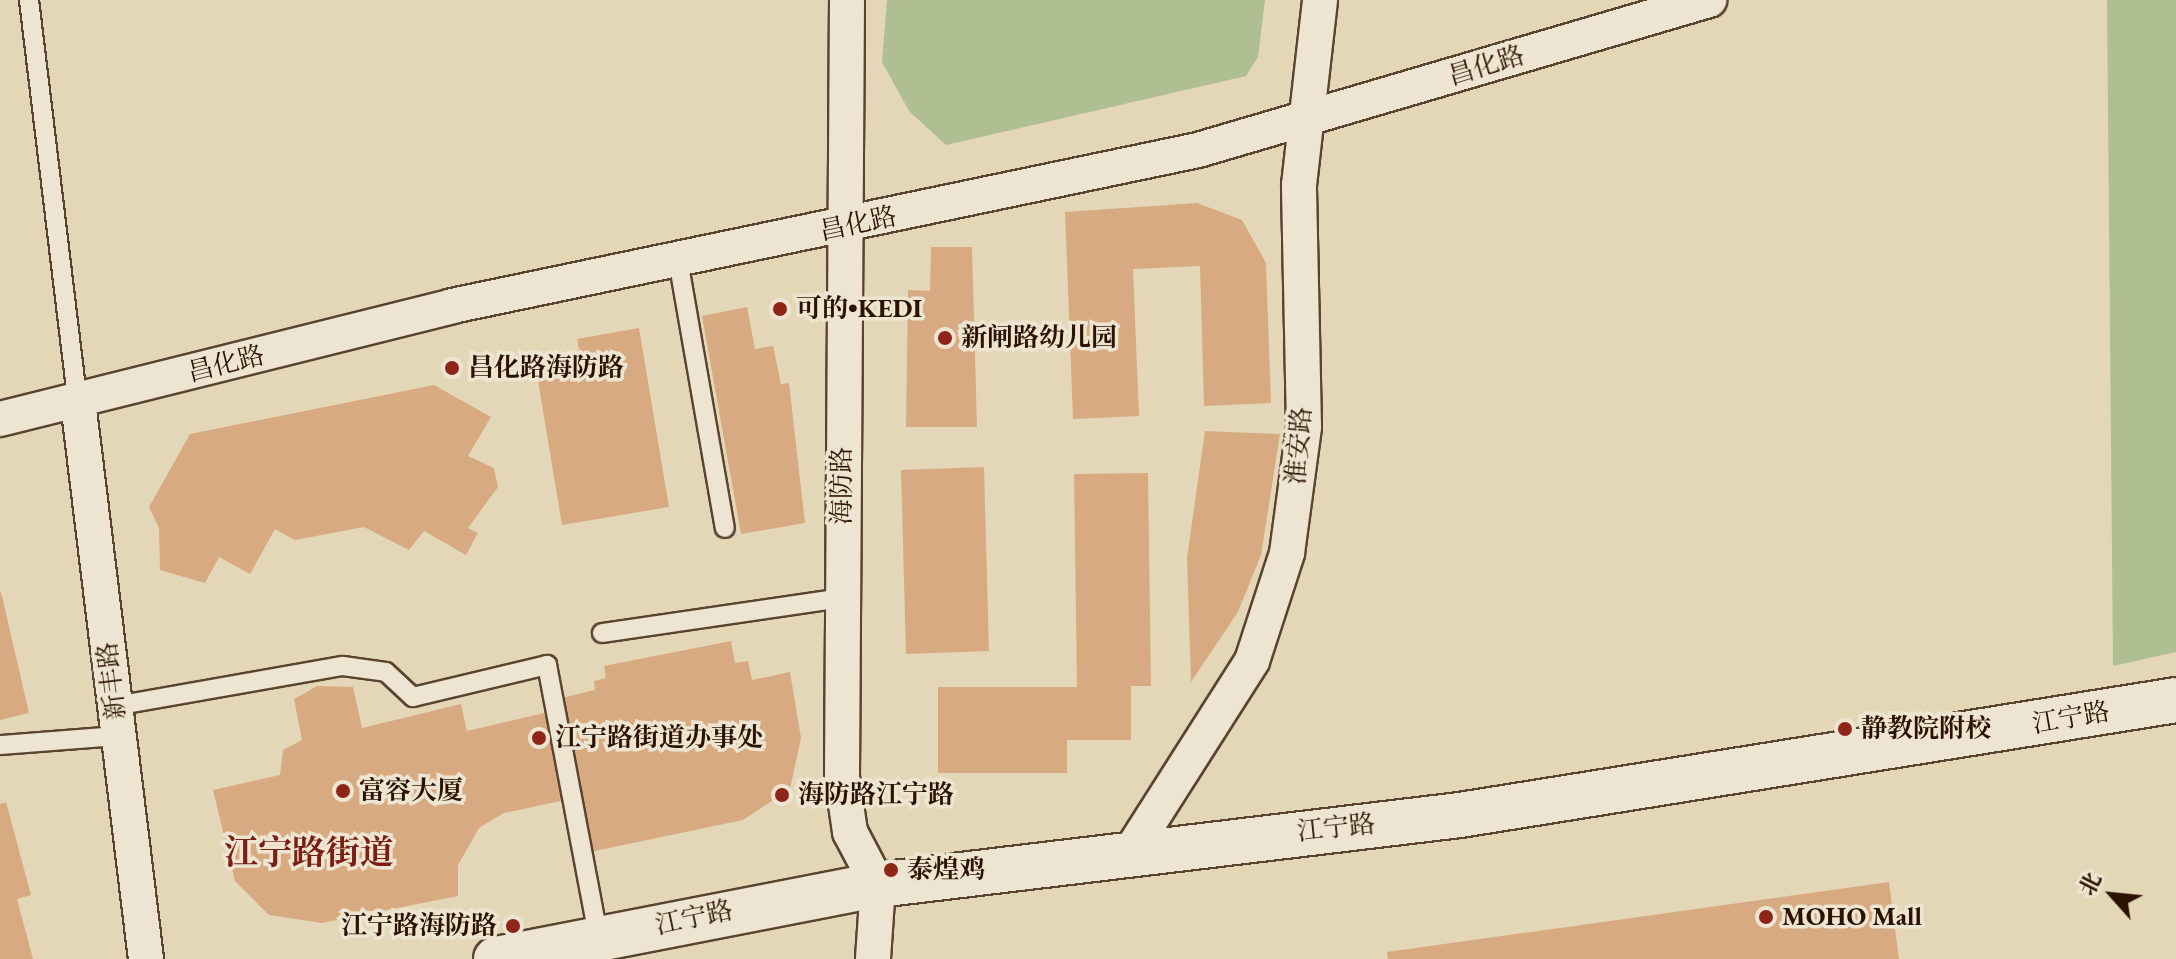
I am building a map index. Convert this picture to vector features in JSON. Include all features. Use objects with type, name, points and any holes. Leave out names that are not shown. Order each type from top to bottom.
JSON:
[{"type":"main road","name":"江宁路","points":[[496,959],[878,885],[1131,851],[1460,815],[2176,700]]},
{"type":"street","name":"淮安路","points":[[1131,851],[1252,661],[1287,553],[1304,427],[1299,185],[1320,0]]},
{"type":"street","name":"昌化路","points":[[0,419],[78,402],[452,306],[842,228],[1198,150],[1709,0]]},
{"type":"street","name":"海防路","points":[[848,2],[842,228],[842,777],[850,832],[878,885]]},
{"type":"street","name":"新丰路","points":[[78,402],[146,959]]},
{"type":"street","points":[[873,959],[878,885]]},
{"type":"lane","points":[[29,0],[78,402]]},
{"type":"lane","points":[[678,260],[725,528]]},
{"type":"lane","points":[[602,633],[842,598]]},
{"type":"lane","points":[[0,745],[117,721],[343,666],[386,672],[413,697],[547,665],[599,939]]},
{"type":"green space","points":[[887,0],[1265,0],[1258,57],[1246,76],[946,145],[909,111],[882,62]]},
{"type":"green space","points":[[2107,0],[2176,0],[2176,652],[2113,666]]},
{"type":"building","points":[[1197,203],[1242,220],[1266,263],[1271,403],[1204,406],[1200,266],[1133,269],[1139,416],[1073,419],[1065,212]]},
{"type":"building","points":[[931,247],[972,247],[977,427],[906,427],[908,290],[930,291]]},
{"type":"building","points":[[747,307],[755,349],[773,346],[781,384],[789,383],[805,523],[741,534],[702,316]]},
{"type":"building","points":[[639,328],[669,507],[562,525],[535,362],[580,354],[577,339]]},
{"type":"building","points":[[434,385],[491,417],[468,456],[494,468],[498,487],[468,528],[478,533],[466,555],[424,531],[409,550],[364,527],[295,540],[275,529],[250,574],[219,557],[205,583],[160,570],[159,528],[149,507],[190,434]]},
{"type":"building","points":[[1205,431],[1280,434],[1261,555],[1238,612],[1191,682],[1187,558]]},
{"type":"building","points":[[984,467],[989,651],[906,654],[901,470]]},
{"type":"building","points":[[1148,473],[1151,686],[1131,686],[1131,740],[1067,740],[1067,773],[938,773],[938,687],[1077,687],[1074,474]]},
{"type":"building","points":[[0,593],[29,713],[0,720]]},
{"type":"building","points":[[731,641],[735,663],[748,661],[752,680],[790,672],[801,738],[790,789],[743,820],[590,852],[561,698],[595,690],[594,681],[606,678],[604,666]]},
{"type":"building","points":[[317,686],[353,687],[362,728],[461,704],[467,731],[548,712],[565,800],[504,813],[479,828],[458,865],[458,896],[322,923],[269,915],[235,881],[213,790],[280,775],[283,750],[302,740],[294,699]]},
{"type":"building","points":[[6,802],[31,895],[17,899],[33,959],[0,959],[0,804]]},
{"type":"building","name":"MOHO Mall","points":[[1889,882],[1899,959],[1388,959],[1387,952]]},
{"type":"place","name":"可的•KEDI","points":[[780,309]]},
{"type":"place","name":"新闸路幼儿园","points":[[945,338]]},
{"type":"place","name":"昌化路海防路","points":[[452,368]]},
{"type":"place","name":"静教院附校","points":[[1845,729]]},
{"type":"place","name":"江宁路街道办事处","points":[[539,738]]},
{"type":"place","name":"富容大厦","points":[[343,791]]},
{"type":"place","name":"海防路江宁路","points":[[782,795]]},
{"type":"place","name":"泰煌鸡","points":[[891,870]]},
{"type":"place","name":"MOHO Mall","points":[[1766,917]]},
{"type":"place","name":"江宁路海防路","points":[[513,926]]},
{"type":"district","name":"江宁路街道","points":[[309,853]]}]
